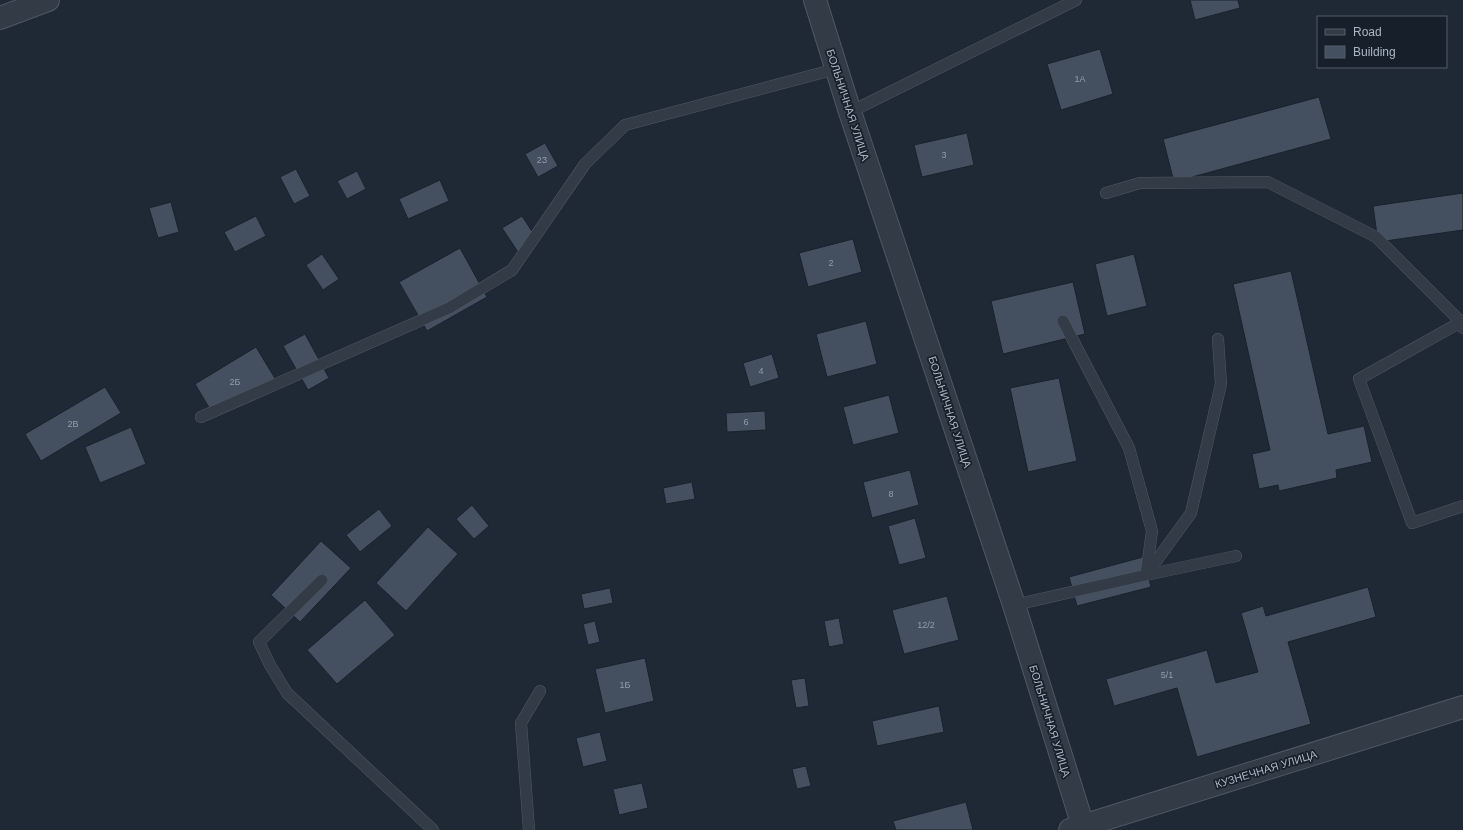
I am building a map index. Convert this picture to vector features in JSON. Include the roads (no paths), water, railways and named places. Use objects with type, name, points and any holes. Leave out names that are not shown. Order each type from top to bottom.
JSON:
[{"type":"street","points":[[0,18],[48,0]]},
{"type":"street","name":"БОЛЬНИЧНАЯ УЛИЦА","points":[[815,0],[850,112],[1014,605],[1076,828]]},
{"type":"street","name":"КУЗНЕЧНАЯ УЛИЦА","points":[[1076,828],[1463,707]]},
{"type":"lane","points":[[850,112],[1076,0]]},
{"type":"lane","points":[[201,417],[449,308],[512,270],[584,164],[626,125],[836,69]]},
{"type":"lane","points":[[1106,193],[1140,183],[1268,182],[1376,238],[1462,324],[1359,379],[1412,523],[1463,506]]},
{"type":"lane","points":[[1063,320],[1129,448],[1152,531],[1146,575]]},
{"type":"lane","points":[[1146,575],[1191,513],[1221,384],[1218,339]]},
{"type":"lane","points":[[1014,605],[1236,556]]},
{"type":"lane","points":[[322,580],[259,642],[270,666],[287,693],[433,830]]},
{"type":"lane","points":[[529,830],[521,723],[540,691]]}]
